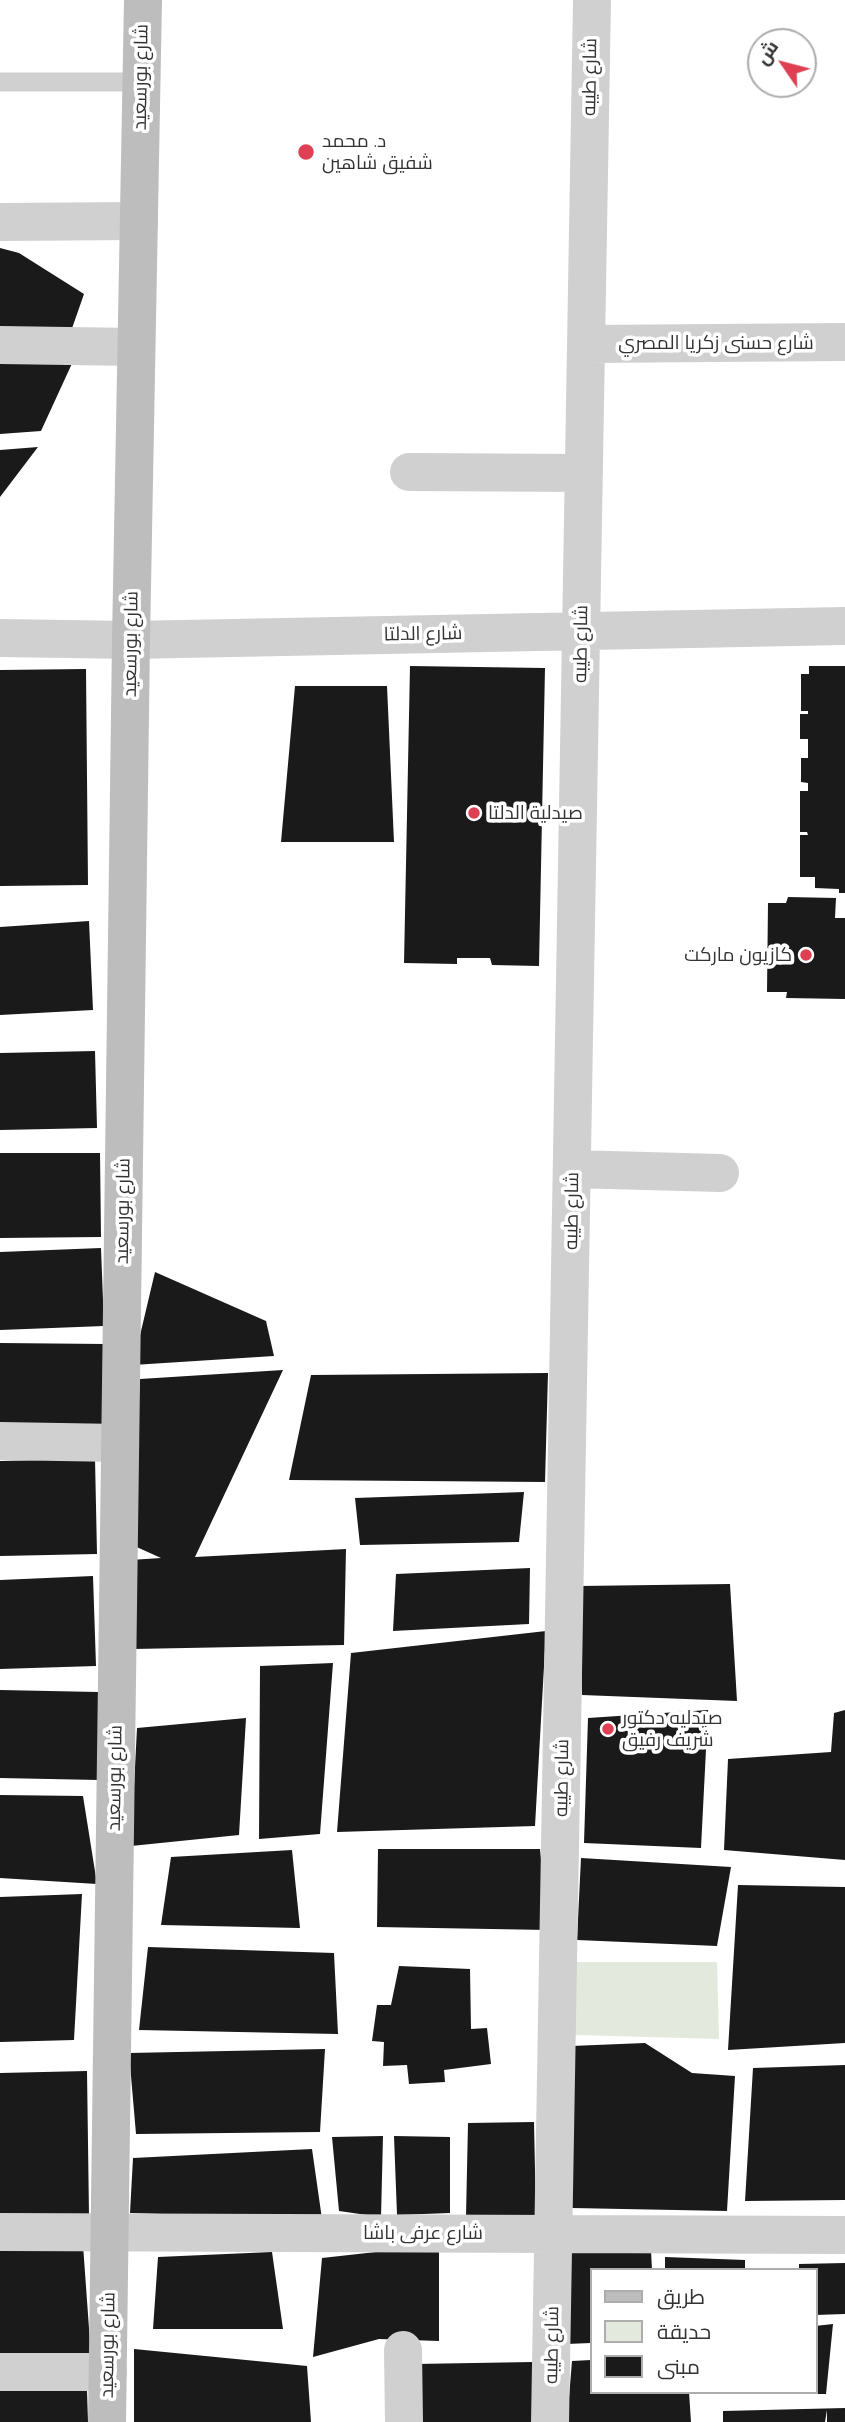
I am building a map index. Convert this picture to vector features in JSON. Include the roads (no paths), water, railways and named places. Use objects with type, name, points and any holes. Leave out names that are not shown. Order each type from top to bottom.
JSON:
[{"type":"main road","name":"شارع بورسعيد","points":[[107,2422],[131,640],[143,0]]},
{"type":"street","name":"شارع طيبه","points":[[551,2422],[592,0]]},
{"type":"street","points":[[0,222],[139,221]]},
{"type":"street","name":"شارع حسنى زكريا المصري","points":[[586,344],[845,342]]},
{"type":"street","points":[[0,345],[136,347]]},
{"type":"street","points":[[409,472],[584,473]]},
{"type":"street","name":"شارع الدلتا","points":[[0,638],[131,640],[845,626]]},
{"type":"street","points":[[572,1169],[720,1173]]},
{"type":"street","points":[[0,1441],[120,1443]]},
{"type":"street","name":"شارع عرفى باشا","points":[[0,2232],[845,2235]]},
{"type":"street","points":[[404,2350],[404,2422]]},
{"type":"street","points":[[0,2372],[107,2372]]},
{"type":"lane","points":[[0,82],[141,82]]},
{"type":"place","name":"د. محمد شفيق شاهين","points":[[306,152]]},
{"type":"place","name":"صيدلية الدلتا","points":[[474,813]]},
{"type":"place","name":"كازيون ماركت","points":[[806,955]]},
{"type":"place","name":"صيدليه دكتور شريف رفيق","points":[[608,1729]]}]
